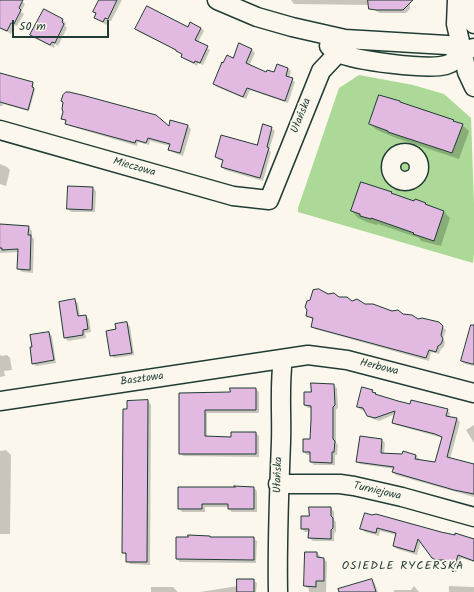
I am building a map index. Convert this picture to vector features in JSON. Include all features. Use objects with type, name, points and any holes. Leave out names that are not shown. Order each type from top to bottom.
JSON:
[{"type":"street","points":[[217,0],[257,17],[312,31],[342,46],[352,58],[454,70],[473,86]]},
{"type":"street","points":[[457,0],[456,21],[468,49],[467,72],[473,86]]},
{"type":"street","points":[[469,0],[474,24]]},
{"type":"street","points":[[426,44],[437,39],[456,21]]},
{"type":"street","points":[[342,46],[426,44],[447,45],[468,49]]},
{"type":"street","name":"Ułańska","points":[[269,200],[321,71],[342,46]]},
{"type":"street","points":[[437,67],[451,64],[468,49]]},
{"type":"street","name":"Mieczowa","points":[[0,130],[233,196],[269,200]]},
{"type":"street","name":"Herbowa","points":[[283,359],[308,355],[347,360],[474,393]]},
{"type":"street","name":"Ułańska","points":[[278,592],[278,484],[281,441],[281,374],[283,359]]},
{"type":"street","name":"Basztowa","points":[[0,401],[283,359]]},
{"type":"street","name":"Turniejowa","points":[[278,484],[340,484],[354,486],[402,497],[474,517]]},
{"type":"green space","points":[[359,75],[413,85],[444,94],[471,118],[474,205],[473,263],[298,212],[298,208],[339,88]]},
{"type":"building","points":[[0,0],[23,0],[19,8],[21,10],[14,24],[11,23],[7,31],[0,28]]},
{"type":"building","points":[[99,0],[117,0],[108,19],[105,18],[103,22],[94,18],[96,13],[93,12]]},
{"type":"building","points":[[368,0],[413,0],[403,10],[376,10],[369,9]]},
{"type":"building","points":[[147,6],[188,27],[190,22],[201,28],[195,40],[208,46],[200,63],[195,61],[194,63],[181,57],[182,54],[176,50],[135,29]]},
{"type":"building","points":[[44,9],[63,19],[62,22],[64,24],[55,43],[52,42],[50,45],[30,35]]},
{"type":"building","points":[[239,43],[252,49],[246,63],[266,72],[267,70],[274,72],[277,64],[288,68],[286,76],[293,78],[285,101],[247,88],[243,97],[213,84],[222,62],[223,63],[227,55],[233,58]]},
{"type":"building","points":[[0,73],[33,82],[32,87],[34,88],[28,110],[0,102]]},
{"type":"building","points":[[66,92],[156,115],[169,126],[170,120],[188,125],[180,153],[168,150],[170,144],[148,138],[146,143],[136,140],[135,143],[65,124],[66,120],[61,119],[63,102],[61,101]]},
{"type":"building","points":[[379,95],[463,124],[452,153],[388,132],[369,124]]},
{"type":"building","points":[[263,124],[272,127],[267,147],[269,148],[260,178],[221,167],[223,160],[215,157],[221,135],[257,145]]},
{"type":"building","points":[[361,182],[414,201],[415,199],[444,211],[434,241],[371,218],[360,216],[360,214],[351,211]]},
{"type":"building","points":[[68,186],[93,187],[92,210],[67,209]]},
{"type":"building","points":[[0,224],[29,226],[28,235],[31,235],[30,270],[17,269],[18,249],[2,250],[2,248],[0,248]]},
{"type":"building","points":[[319,289],[328,294],[334,293],[339,297],[347,297],[352,301],[357,299],[365,304],[373,304],[392,311],[398,310],[403,314],[412,315],[418,319],[422,318],[439,322],[443,326],[441,335],[443,339],[441,344],[438,346],[436,352],[429,350],[426,358],[311,327],[313,318],[306,316],[307,310],[305,307],[307,301],[310,300],[313,290]]},
{"type":"building","points":[[75,299],[78,316],[86,315],[88,329],[83,330],[83,335],[64,338],[59,302]]},
{"type":"building","points":[[127,322],[132,353],[110,356],[106,331],[116,329],[115,324]]},
{"type":"building","points":[[471,325],[474,325],[474,364],[461,361]]},
{"type":"building","points":[[49,332],[54,360],[32,364],[30,335]]},
{"type":"building","points":[[311,383],[334,384],[335,405],[333,407],[333,439],[335,441],[334,452],[332,452],[332,463],[310,462],[310,452],[303,452],[303,439],[310,439],[311,420],[311,406],[304,405],[304,392],[311,392]]},
{"type":"building","points":[[362,387],[373,390],[372,392],[376,393],[375,394],[398,401],[410,404],[411,400],[448,409],[446,416],[457,418],[447,457],[474,464],[474,494],[454,490],[392,472],[394,467],[356,462],[360,436],[382,439],[381,453],[402,454],[403,451],[416,455],[415,459],[435,462],[442,437],[392,423],[395,411],[375,418],[367,416],[363,408],[357,407]]},
{"type":"building","points":[[230,388],[256,388],[256,410],[205,410],[205,436],[231,437],[231,432],[256,432],[256,454],[179,454],[179,393],[230,392]]},
{"type":"building","points":[[148,400],[147,562],[126,562],[126,553],[122,553],[123,409],[127,409],[127,401]]},
{"type":"building","points":[[234,486],[254,487],[254,509],[228,509],[228,504],[202,504],[202,509],[178,509],[178,487],[235,487]]},
{"type":"building","points":[[309,507],[331,507],[333,528],[331,530],[331,539],[308,538],[309,529],[301,529],[301,516],[309,516]]},
{"type":"building","points":[[365,513],[372,515],[376,514],[441,532],[455,535],[455,533],[474,539],[474,561],[458,555],[453,572],[446,560],[436,560],[432,558],[418,539],[414,552],[393,546],[396,533],[377,528],[376,533],[360,529]]},
{"type":"building","points":[[188,535],[210,537],[254,537],[254,560],[176,559],[176,537],[188,537]]},
{"type":"building","points":[[305,552],[317,552],[317,557],[324,558],[324,581],[316,581],[316,587],[304,586]]},
{"type":"building","points":[[237,579],[254,579],[254,592],[237,592]]},
{"type":"building","points":[[372,579],[376,592],[339,592],[338,589]]},
{"type":"district","name":"OSIEDLE RYCERSKA","points":[[403,567]]}]
